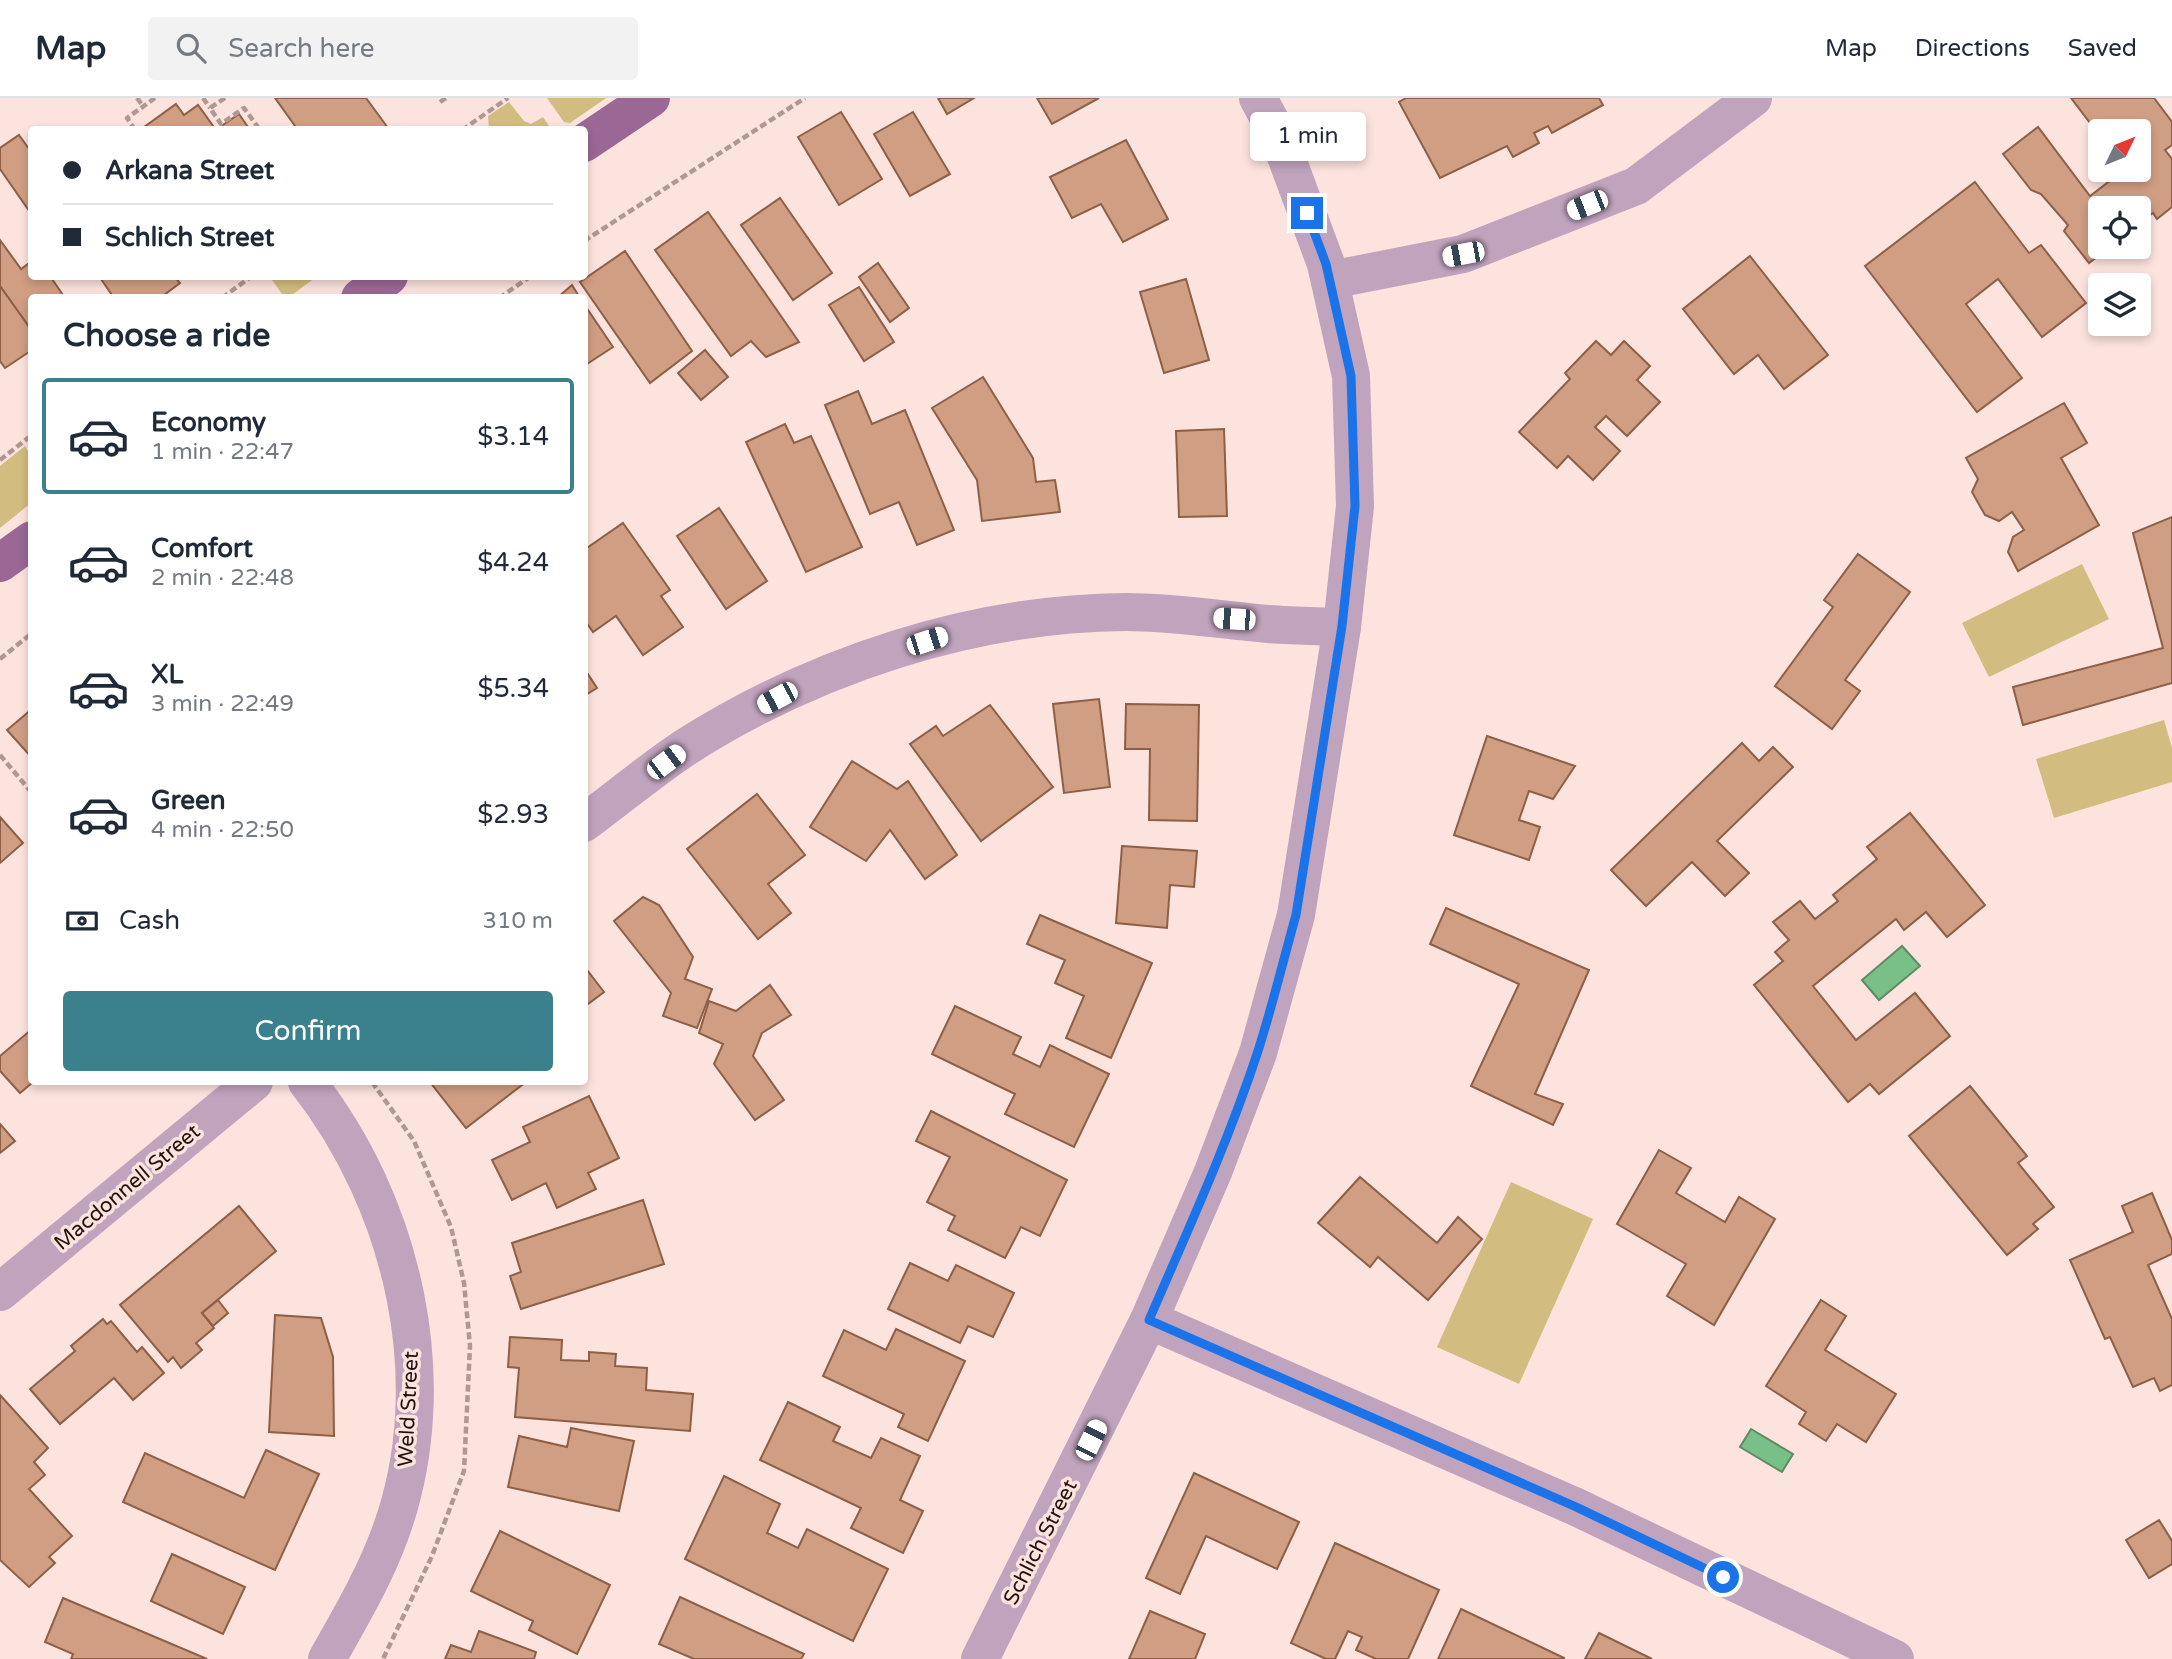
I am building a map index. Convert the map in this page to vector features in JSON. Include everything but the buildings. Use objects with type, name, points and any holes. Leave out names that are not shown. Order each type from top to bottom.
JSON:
[{"type":"main road","points":[[588,140],[651,98]]},
{"type":"main road","points":[[365,294],[384,280]]},
{"type":"main road","points":[[0,563],[28,543]]},
{"type":"street","name":"Schlich Street","points":[[980,1659],[1149,1320],[1213,1172],[1258,1053],[1293,928],[1342,626],[1355,506],[1352,389],[1330,280],[1278,135],[1258,98]]},
{"type":"street","points":[[1330,280],[1463,254],[1636,186],[1753,98]]},
{"type":"street","points":[[588,820],[686,747],[777,698],[859,664],[950,634],[1037,618],[1126,612],[1269,624],[1342,626]]},
{"type":"street","name":"Macdonnell Street","points":[[0,1292],[250,1085]]},
{"type":"street","name":"Weld Street","points":[[309,1085],[354,1152],[397,1256],[416,1359],[410,1455],[391,1531],[352,1616],[327,1659]]},
{"type":"street","points":[[1149,1320],[1574,1506],[1895,1659]]},
{"type":"path","points":[[137,98],[143,106]]},
{"type":"path","points":[[132,126],[127,118],[155,98]]},
{"type":"path","points":[[203,98],[221,124],[244,108],[257,126]]},
{"type":"path","points":[[210,108],[225,98]]},
{"type":"path","points":[[440,102],[446,98]]},
{"type":"path","points":[[468,126],[508,98]]},
{"type":"path","points":[[588,238],[805,98]]},
{"type":"path","points":[[227,294],[247,280]]},
{"type":"path","points":[[505,294],[525,280]]},
{"type":"path","points":[[0,460],[28,438]]},
{"type":"path","points":[[0,659],[28,636]]},
{"type":"path","points":[[0,755],[28,788]]},
{"type":"shaded area","points":[[547,98],[606,98],[570,123],[564,122]]},
{"type":"shaded area","points":[[509,102],[524,121],[531,124],[543,117],[549,126],[489,126],[488,116]]},
{"type":"shaded area","points":[[272,280],[312,280],[293,294],[282,294]]},
{"type":"shaded area","points":[[25,446],[28,451],[28,505],[0,528],[0,466]]},
{"type":"shaded area","points":[[2082,564],[2109,619],[1989,677],[1962,623]]},
{"type":"shaded area","points":[[2164,720],[2172,748],[2172,782],[2054,818],[2036,759]]},
{"type":"shaded area","points":[[1902,946],[1920,966],[1879,1000],[1862,980]]},
{"type":"shaded area","points":[[1511,1182],[1593,1219],[1519,1384],[1437,1347]]},
{"type":"shaded area","points":[[1751,1429],[1793,1454],[1782,1472],[1740,1447]]},
{"type":"route","points":[[1307,213],[1326,264],[1351,376],[1355,506],[1342,626],[1296,915],[1258,1053],[1213,1172],[1149,1320],[1574,1506],[1723,1577]]}]
